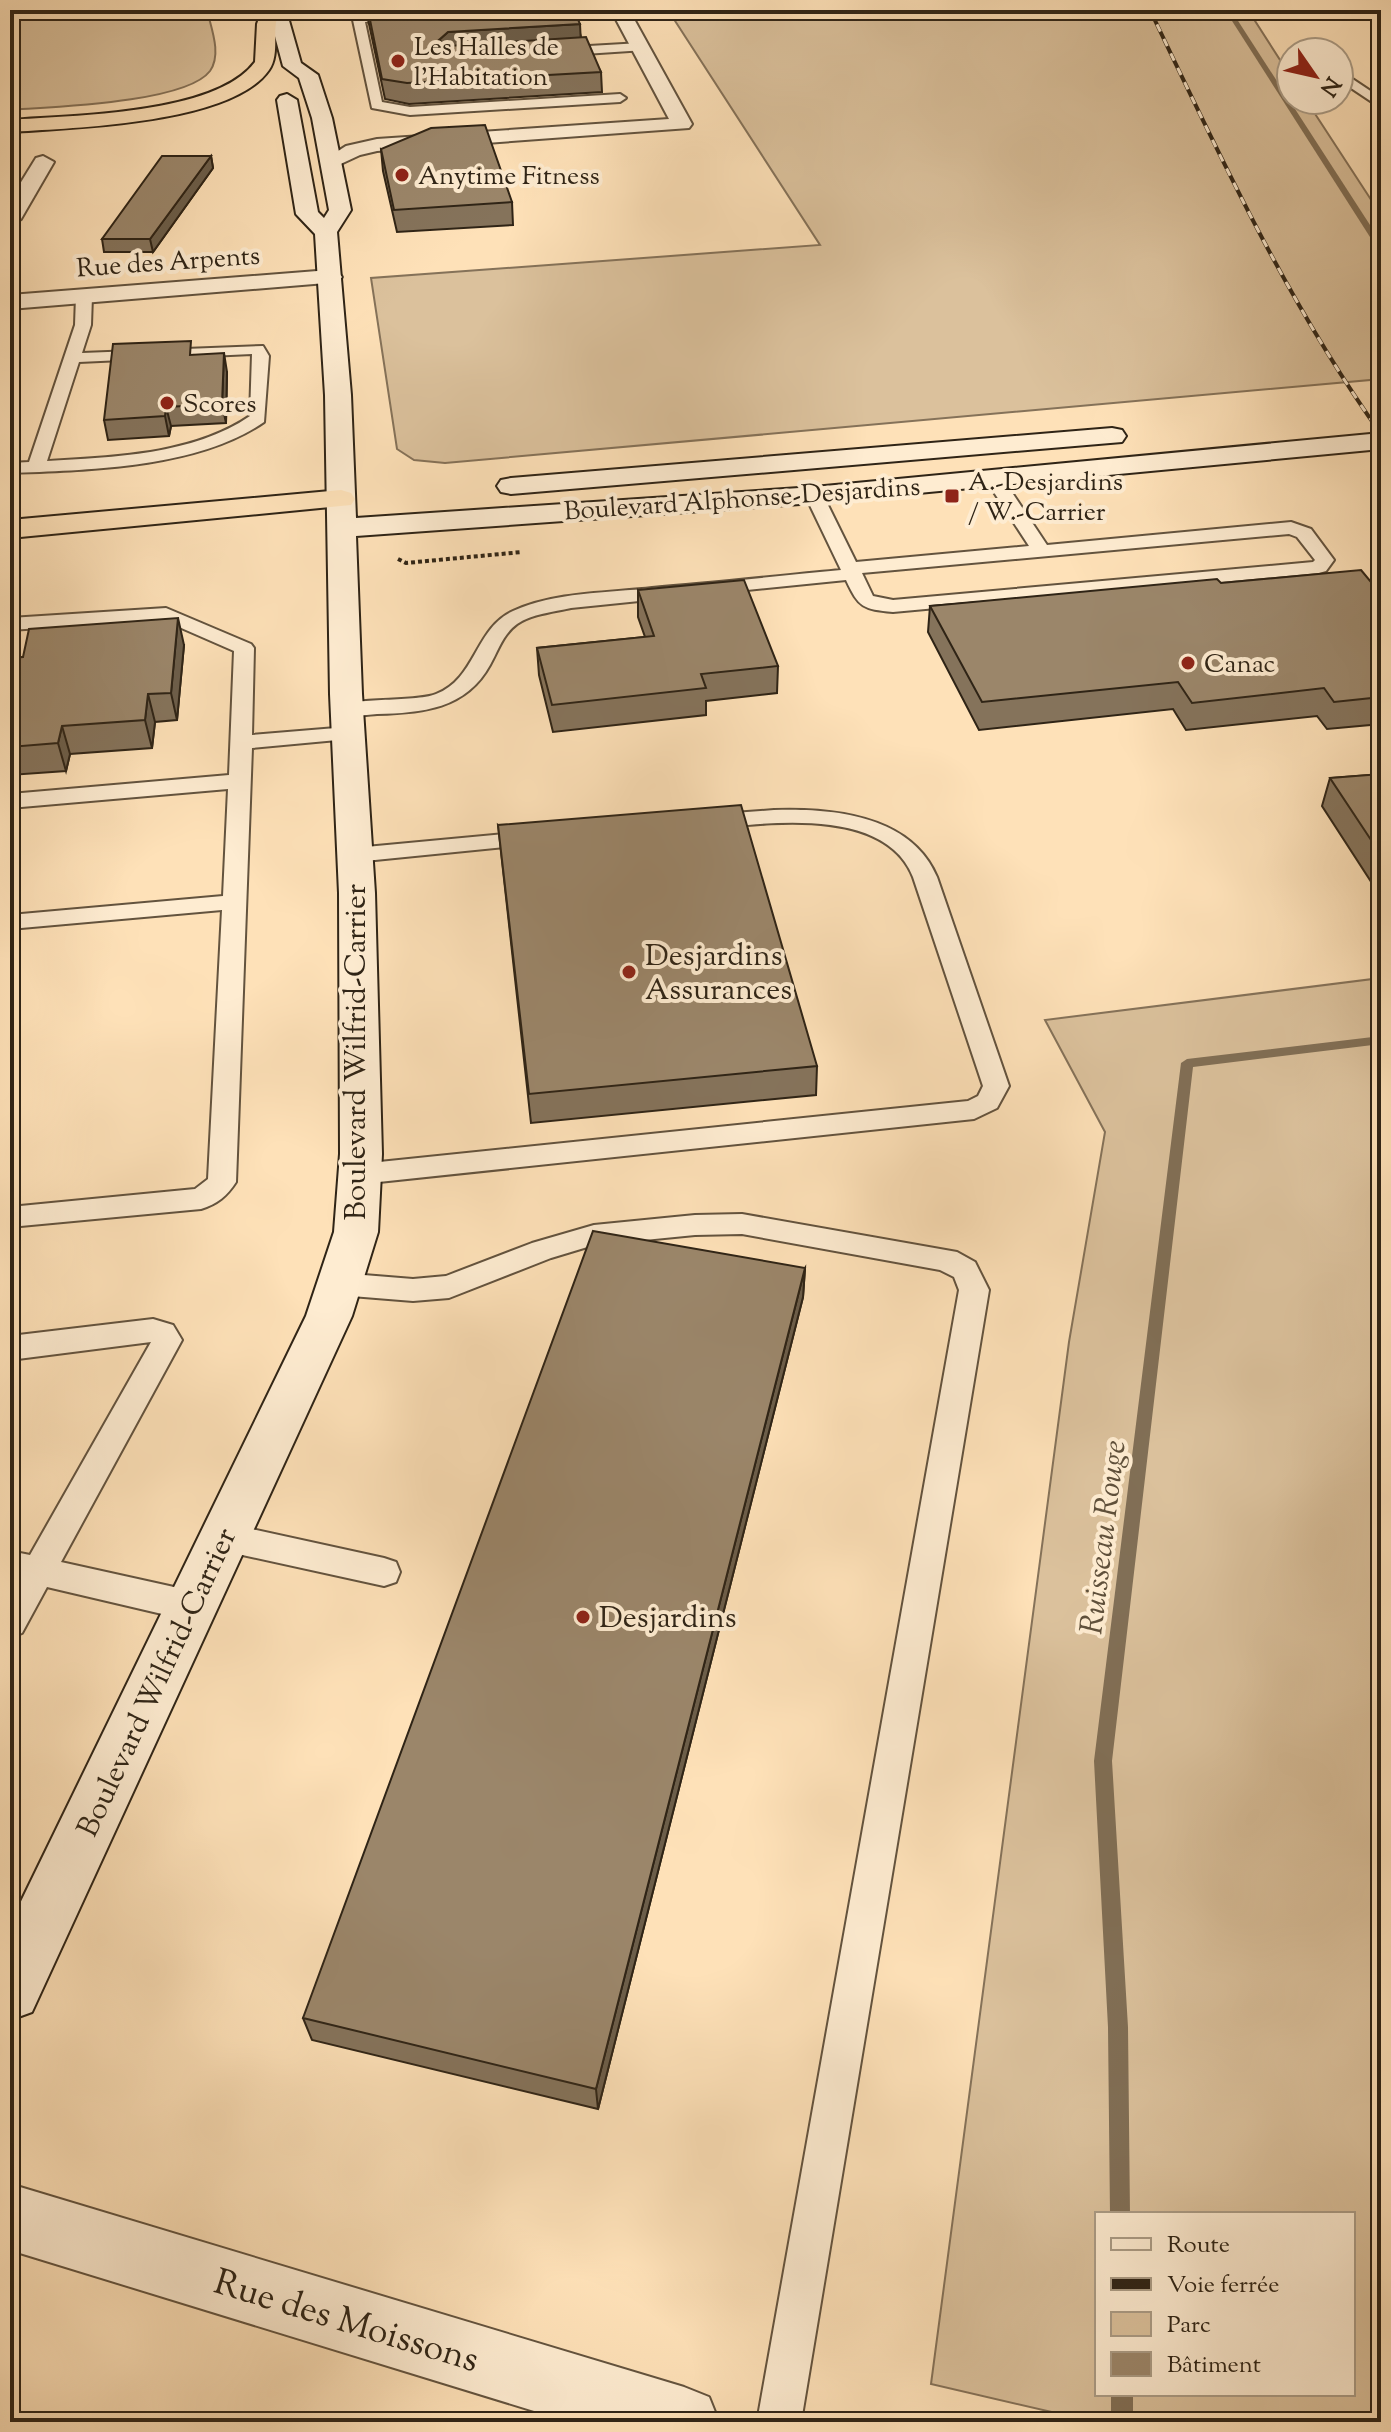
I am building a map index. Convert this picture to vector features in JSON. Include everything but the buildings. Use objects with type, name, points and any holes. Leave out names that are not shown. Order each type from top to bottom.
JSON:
[{"type":"highway","points":[[10,126],[157,112],[209,99],[238,87],[262,67],[267,55],[265,25],[274,10]]},
{"type":"highway","points":[[10,529],[350,508]]},
{"type":"highway","points":[[10,556],[302,531],[350,508]]},
{"type":"street","name":"Boulevard Wilfrid-Carrier","points":[[10,1990],[329,1316],[356,1232],[360,1174],[355,855],[347,721],[350,508],[326,232],[340,210],[322,118],[308,75],[292,66],[274,10]]},
{"type":"street","points":[[620,10],[679,118]]},
{"type":"street","name":"Boulevard Wilfrid-Carrier","points":[[292,66],[284,76],[307,214],[326,232]]},
{"type":"street","points":[[322,118],[352,126],[522,112],[679,118]]},
{"type":"street","points":[[332,162],[353,150],[377,145],[679,118]]},
{"type":"street","points":[[10,219],[43,162]]},
{"type":"street","name":"Rue des Arpents","points":[[10,302],[330,277]]},
{"type":"street","points":[[1321,421],[1381,417]]},
{"type":"street","name":"Boulevard Alphonse-Desjardins","points":[[484,488],[1132,434]]},
{"type":"street","name":"Boulevard Alphonse-Desjardins","points":[[350,508],[814,495],[1381,441]]},
{"type":"street","name":"Rue des Moissons","points":[[10,2217],[684,2422]]},
{"type":"lane","points":[[458,10],[376,15],[359,20],[376,105],[410,111],[522,112],[620,98]]},
{"type":"lane","points":[[546,53],[641,47]]},
{"type":"lane","points":[[1355,85],[1381,104]]},
{"type":"lane","points":[[36,467],[83,325],[84,296]]},
{"type":"lane","points":[[10,468],[102,461],[213,442],[238,433],[258,418],[261,356],[257,349],[71,358]]},
{"type":"lane","points":[[993,477],[1041,550]]},
{"type":"lane","points":[[241,742],[450,697],[480,669],[495,634],[507,621],[521,614],[583,601],[852,571],[1041,550],[1291,528],[1304,533],[1325,560],[1319,567],[893,606],[873,604],[865,599],[852,571],[814,495]]},
{"type":"lane","points":[[10,624],[166,614],[244,648],[222,1182],[201,1199],[10,1217]]},
{"type":"lane","points":[[10,801],[239,781]]},
{"type":"lane","points":[[360,1174],[974,1110],[988,1102],[996,1086],[925,877],[913,853],[892,838],[862,824],[829,817],[780,815],[689,824]]},
{"type":"lane","points":[[355,855],[567,835]]},
{"type":"lane","points":[[10,922],[234,902]]},
{"type":"lane","points":[[339,1284],[413,1290],[449,1287],[542,1250],[594,1235],[695,1225],[742,1224],[947,1260],[965,1270],[974,1290],[779,2422]]},
{"type":"lane","points":[[10,1348],[153,1330],[163,1333],[167,1340],[24,1568],[10,1623]]},
{"type":"lane","points":[[224,1537],[384,1572]]},
{"type":"lane","points":[[24,1568],[192,1606]]},
{"type":"green space","points":[[10,10],[207,10],[215,57],[210,71],[196,82],[147,97],[10,110]]},
{"type":"green space","points":[[668,10],[1248,10],[1275,52],[1275,116],[1316,116],[1381,215],[1381,379],[445,463],[414,460],[397,449],[371,278],[820,245]]},
{"type":"green space","points":[[1381,978],[1381,2422],[1095,2422],[931,2384],[1069,1342],[1105,1132],[1045,1020]]},
{"type":"waterway","name":"Ruisseau Rouge","points":[[1228,10],[1381,248]]},
{"type":"waterway","name":"Ruisseau Rouge","points":[[1120,2212],[1118,2027],[1103,1761],[1187,1063],[1381,1040]]},
{"type":"waterway","name":"Ruisseau Rouge","points":[[1122,2396],[1122,2422]]},
{"type":"railway","points":[[1150,10],[1256,227],[1315,333],[1381,434]]},
{"type":"place","name":"Les Halles de l'Habitation","points":[[398,61]]},
{"type":"place","name":"Anytime Fitness","points":[[402,175]]},
{"type":"place","name":"Scores","points":[[167,403]]},
{"type":"place","name":"A.-Desjardins / W.-Carrier","points":[[952,496]]},
{"type":"place","name":"Canac","points":[[1188,663]]},
{"type":"place","name":"Desjardins Assurances","points":[[629,972]]},
{"type":"place","name":"Desjardins","points":[[583,1617]]}]
